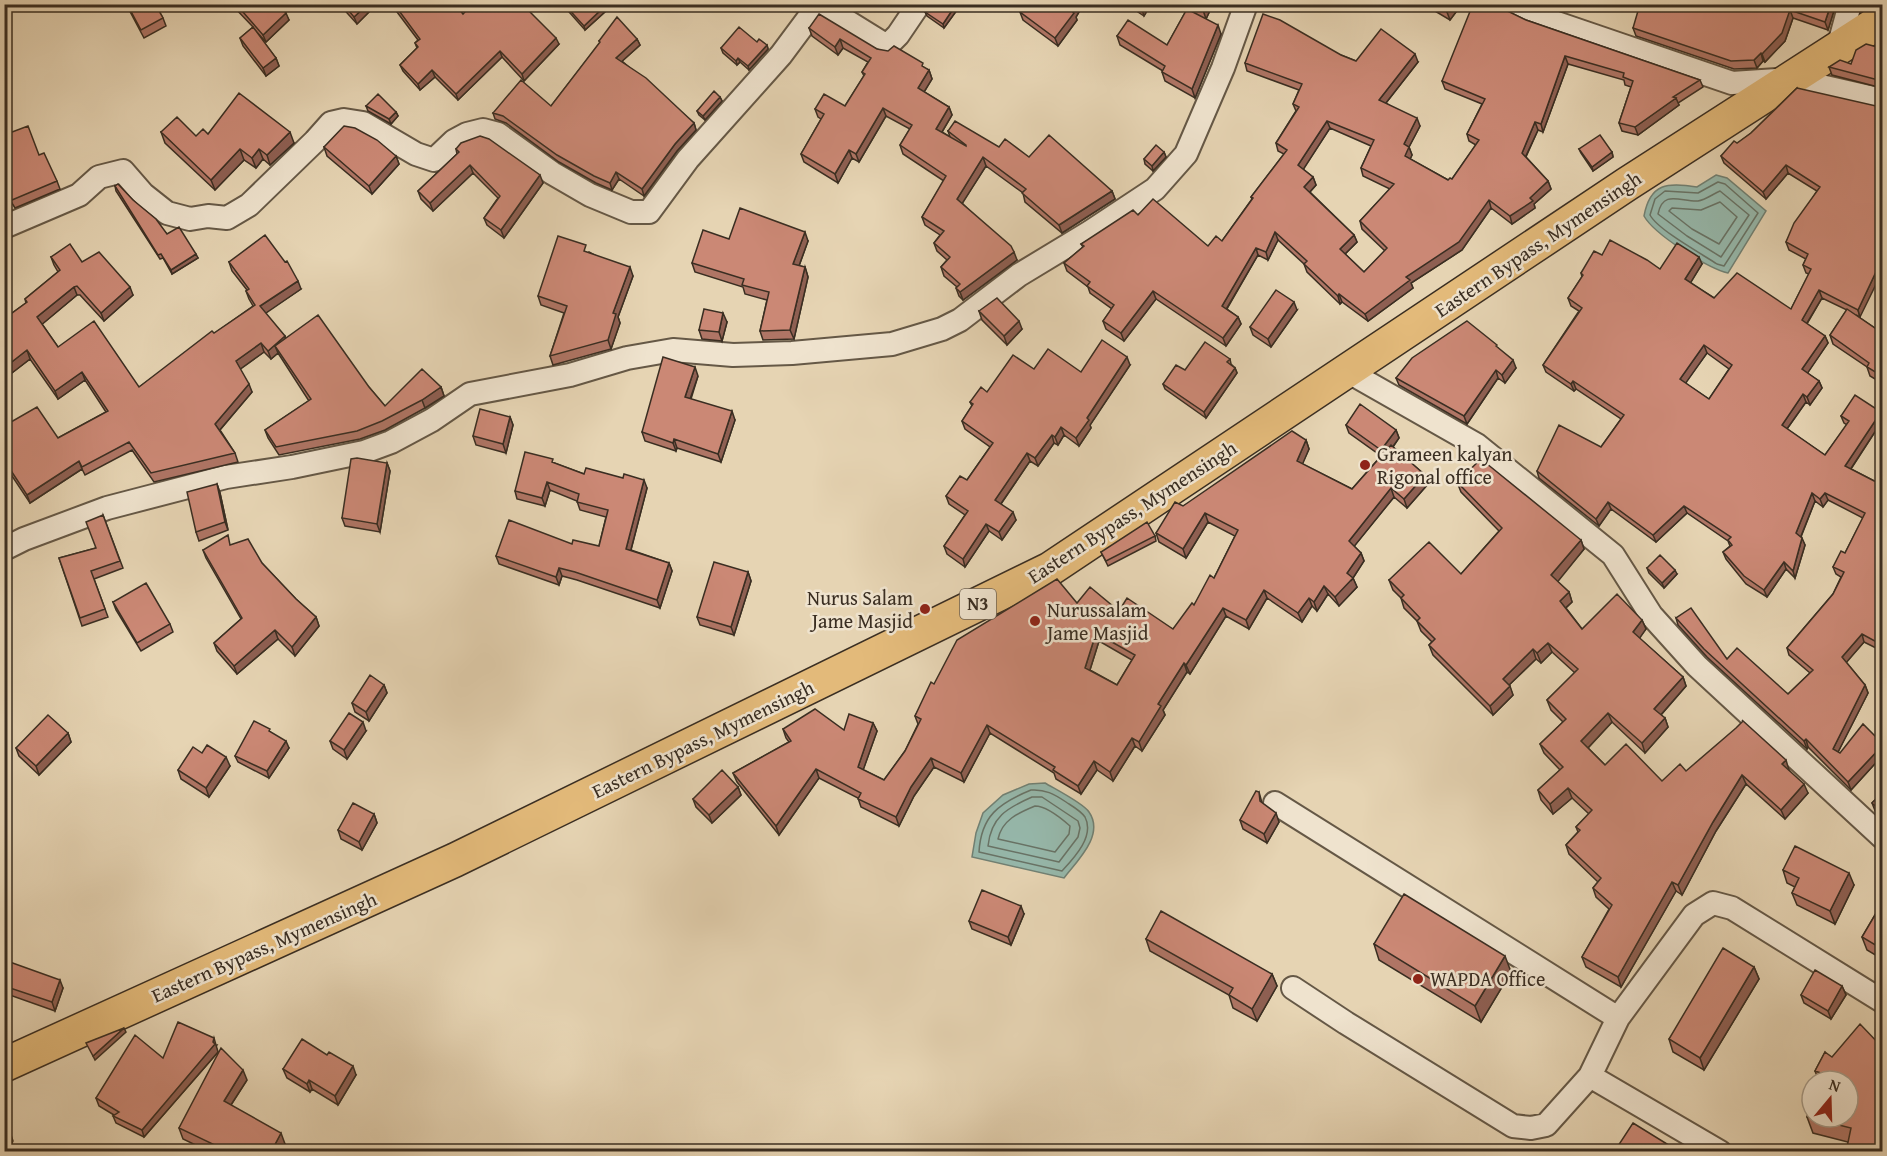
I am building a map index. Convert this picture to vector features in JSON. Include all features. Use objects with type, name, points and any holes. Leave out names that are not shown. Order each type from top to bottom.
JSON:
[{"type":"highway","name":"Eastern Bypass, Mymensingh","points":[[4,1065],[455,860],[1050,569],[1627,184],[1882,20]]},
{"type":"street","points":[[4,227],[79,195],[99,177],[123,171],[143,195],[167,213],[190,219],[208,216],[227,218],[249,205],[331,123],[344,120],[363,123],[416,154],[434,160],[454,141],[467,134],[483,130],[498,134],[552,173],[590,195],[631,212],[649,212],[688,159],[781,55],[819,4],[888,46],[898,36],[919,4]]},
{"type":"street","points":[[4,549],[24,539],[107,508],[226,477],[292,467],[364,452],[391,442],[432,420],[470,394],[570,375],[627,358],[673,350],[733,355],[803,352],[892,344],[942,329],[960,320],[1019,275],[1155,189],[1186,154],[1223,68],[1246,4]]},
{"type":"street","points":[[1510,4],[1533,15],[1732,83],[1790,79],[1882,100]]},
{"type":"street","points":[[1838,48],[1850,4]]},
{"type":"street","points":[[1347,371],[1477,445],[1613,555],[1651,615],[1697,666],[1882,837]]},
{"type":"street","points":[[1275,803],[1618,1018]]},
{"type":"street","points":[[1293,988],[1513,1125],[1531,1128],[1546,1125],[1590,1076],[1618,1018],[1694,915],[1713,903],[1732,908],[1882,1001]]},
{"type":"street","points":[[1590,1076],[1720,1152]]},
{"type":"water","points":[[1716,175],[1727,178],[1766,211],[1728,273],[1707,265],[1669,241],[1644,216],[1651,197],[1662,187],[1677,185],[1697,187]]},
{"type":"water","points":[[1045,783],[1081,805],[1089,812],[1093,821],[1092,839],[1064,878],[972,857],[976,833],[983,813],[1003,795],[1029,784]]},
{"type":"building","points":[[127,4],[155,4],[163,18],[141,30]]},
{"type":"building","points":[[236,4],[279,4],[286,13],[263,35]]},
{"type":"building","points":[[343,4],[368,4],[354,17]]},
{"type":"building","points":[[394,4],[455,4],[463,14],[472,4],[522,4],[556,38],[522,74],[500,51],[456,94],[432,70],[418,84],[400,65],[418,47],[415,43],[420,39]]},
{"type":"building","points":[[564,4],[604,4],[605,6],[584,26]]},
{"type":"building","points":[[929,4],[953,4],[955,6],[943,24],[925,12]]},
{"type":"building","points":[[1026,4],[1076,4],[1072,11],[1074,13],[1055,38],[1020,12]]},
{"type":"building","points":[[1191,4],[1206,4],[1203,10]]},
{"type":"building","points":[[1434,4],[1453,4],[1447,12]]},
{"type":"building","points":[[1473,4],[1497,4],[1526,20],[1700,80],[1673,97],[1676,98],[1635,127],[1619,123],[1633,81],[1623,77],[1624,73],[1565,56],[1541,124],[1535,122],[1522,153],[1548,181],[1530,198],[1533,201],[1510,216],[1489,200],[1459,242],[1406,277],[1410,280],[1365,314],[1339,294],[1338,296],[1304,264],[1307,261],[1275,232],[1266,252],[1256,248],[1222,306],[1238,317],[1223,338],[1153,291],[1121,333],[1103,321],[1114,305],[1087,286],[1090,282],[1064,263],[1084,246],[1081,244],[1133,210],[1138,215],[1153,199],[1208,246],[1216,236],[1222,241],[1253,198],[1251,197],[1287,150],[1276,143],[1299,107],[1293,104],[1302,84],[1245,63],[1263,14],[1280,20],[1341,55],[1356,61],[1381,29],[1415,54],[1379,100],[1417,118],[1404,144],[1409,147],[1405,156],[1448,180],[1452,179],[1479,140],[1467,134],[1485,99],[1442,81]],"holes":[[[1327,121],[1374,140],[1361,168],[1394,184],[1360,221],[1387,248],[1364,272],[1340,249],[1354,235],[1304,187],[1313,177],[1298,165]]]},
{"type":"building","points":[[1640,4],[1831,4],[1825,22],[1790,10],[1782,33],[1762,54],[1754,60],[1731,61],[1633,28]]},
{"type":"building","points":[[1187,9],[1218,25],[1192,89],[1162,72],[1165,66],[1117,36],[1128,20],[1167,45]]},
{"type":"building","points":[[819,14],[877,49],[888,51],[894,46],[923,63],[922,66],[929,70],[918,88],[949,107],[936,129],[966,146],[948,131],[955,121],[999,147],[1005,139],[1029,157],[1049,135],[1112,191],[1059,225],[1022,193],[1026,189],[983,157],[957,199],[1011,246],[1014,252],[960,292],[956,288],[960,284],[941,267],[950,257],[934,243],[944,231],[922,217],[946,176],[900,145],[912,125],[883,108],[856,154],[849,150],[835,174],[801,154],[824,114],[815,109],[824,94],[845,106],[865,74],[862,72],[871,58],[840,39],[835,47],[809,28]]},
{"type":"building","points":[[617,17],[637,39],[616,58],[646,78],[694,123],[675,144],[642,189],[616,172],[610,183],[594,176],[557,155],[503,116],[493,113],[521,80],[551,106]]},
{"type":"building","points":[[253,27],[276,58],[263,68],[240,38]]},
{"type":"building","points":[[739,27],[757,42],[759,39],[767,45],[748,66],[738,58],[736,61],[721,48]]},
{"type":"building","points":[[1866,44],[1881,48],[1882,44],[1882,81],[1829,67],[1840,60],[1851,64],[1856,50]]},
{"type":"building","points":[[1797,88],[1876,106],[1882,105],[1882,259],[1858,310],[1819,290],[1802,320],[1825,336],[1802,369],[1819,381],[1807,397],[1803,394],[1782,425],[1825,455],[1849,421],[1841,416],[1855,395],[1881,412],[1845,466],[1882,485],[1882,645],[1862,634],[1842,657],[1865,685],[1833,749],[1840,753],[1863,724],[1882,743],[1882,746],[1848,782],[1806,739],[1804,741],[1704,649],[1676,618],[1691,608],[1727,659],[1737,648],[1788,694],[1813,670],[1787,648],[1833,594],[1844,572],[1833,567],[1841,551],[1845,553],[1865,513],[1825,493],[1820,499],[1812,493],[1796,533],[1802,538],[1793,571],[1784,562],[1764,590],[1744,576],[1723,552],[1732,545],[1728,540],[1731,537],[1684,506],[1653,535],[1608,502],[1596,519],[1537,471],[1559,425],[1601,447],[1624,415],[1573,381],[1571,384],[1543,365],[1582,308],[1568,298],[1583,275],[1581,273],[1594,251],[1602,255],[1610,240],[1660,269],[1677,243],[1699,257],[1685,279],[1714,298],[1737,273],[1791,309],[1811,269],[1803,265],[1808,254],[1786,242],[1794,223],[1820,187],[1786,165],[1763,192],[1721,156],[1734,141],[1737,143],[1751,133]],"holes":[[[1704,345],[1732,365],[1709,399],[1680,379]]]},
{"type":"building","points":[[714,91],[720,97],[703,116],[697,111]]},
{"type":"building","points":[[239,93],[290,132],[267,155],[259,149],[252,158],[240,149],[211,180],[161,132],[177,117],[196,136],[203,129],[208,134]]},
{"type":"building","points":[[378,94],[396,112],[389,119],[366,106]]},
{"type":"building","points":[[28,126],[39,155],[44,153],[57,181],[12,200],[8,192],[4,193],[4,135]]},
{"type":"building","points":[[344,126],[355,128],[377,140],[396,156],[369,186],[324,147]]},
{"type":"building","points":[[1600,135],[1612,152],[1592,167],[1579,149]]},
{"type":"building","points":[[480,136],[489,139],[540,175],[501,230],[484,218],[500,196],[470,165],[430,203],[418,191],[459,152],[456,149],[461,143]]},
{"type":"building","points":[[1156,145],[1164,152],[1152,166],[1144,159]]},
{"type":"building","points":[[118,184],[156,219],[167,234],[179,227],[196,254],[171,270],[161,254],[158,255],[115,186]]},
{"type":"building","points":[[740,208],[805,232],[793,264],[805,267],[790,330],[760,331],[769,292],[742,285],[744,279],[692,263],[703,230],[729,239]]},
{"type":"building","points":[[265,235],[285,262],[287,261],[298,281],[260,306],[285,336],[268,351],[261,343],[236,361],[249,384],[215,424],[235,453],[151,473],[129,442],[82,467],[79,461],[27,495],[4,460],[4,426],[37,407],[58,438],[108,411],[82,372],[55,391],[27,350],[4,368],[4,319],[27,302],[25,299],[60,270],[51,257],[70,244],[82,262],[99,252],[130,287],[101,313],[77,286],[37,317],[58,347],[94,321],[139,387],[212,331],[214,333],[255,305],[246,291],[249,289],[229,262]]},
{"type":"building","points":[[558,236],[586,245],[584,251],[630,267],[613,313],[616,314],[608,340],[550,356],[567,306],[538,296]]},
{"type":"building","points":[[1276,290],[1294,302],[1268,339],[1250,327]]},
{"type":"building","points":[[997,298],[1019,321],[1004,336],[979,311]]},
{"type":"building","points":[[704,309],[723,313],[719,332],[699,330]]},
{"type":"building","points":[[1847,309],[1882,333],[1882,365],[1877,373],[1867,367],[1869,363],[1830,335]]},
{"type":"building","points":[[318,315],[385,406],[422,369],[441,387],[382,421],[357,431],[276,447],[265,430],[311,399],[275,346]]},
{"type":"building","points":[[1467,321],[1513,360],[1502,375],[1496,370],[1464,416],[1396,378],[1412,358]]},
{"type":"building","points":[[1102,340],[1127,357],[1076,438],[1061,427],[1055,437],[1052,435],[1035,458],[1027,453],[995,500],[1013,512],[999,532],[986,524],[963,559],[944,546],[968,511],[946,496],[960,476],[967,480],[993,443],[962,421],[973,404],[970,402],[981,387],[987,392],[1013,355],[1034,369],[1048,349],[1081,372]]},
{"type":"building","points":[[1205,342],[1230,359],[1227,362],[1235,368],[1204,412],[1163,384],[1176,365],[1185,370]]},
{"type":"building","points":[[663,357],[695,367],[685,397],[732,411],[718,454],[674,439],[673,443],[642,432]]},
{"type":"building","points":[[1360,404],[1396,430],[1381,450],[1346,425]]},
{"type":"building","points":[[480,409],[510,417],[503,444],[473,436]]},
{"type":"building","points":[[1292,431],[1306,440],[1297,461],[1352,489],[1391,445],[1425,475],[1404,499],[1391,488],[1349,541],[1361,553],[1347,573],[1353,578],[1335,597],[1324,586],[1314,602],[1309,598],[1298,613],[1264,590],[1246,620],[1223,608],[1158,704],[1161,706],[1139,742],[1132,738],[1110,772],[1094,761],[1078,786],[1053,770],[1055,767],[987,725],[961,773],[931,758],[911,787],[896,817],[858,799],[861,793],[816,769],[776,826],[733,773],[791,741],[783,729],[815,709],[844,730],[849,714],[873,723],[858,767],[884,780],[905,751],[921,719],[915,716],[931,682],[934,684],[957,640],[1057,579],[1077,603],[1090,587],[1119,611],[1127,598],[1173,629],[1192,603],[1194,605],[1210,575],[1214,578],[1238,530],[1205,513],[1183,549],[1156,533],[1175,502],[1183,506]],"holes":[[[1096,633],[1135,655],[1117,685],[1085,668]]]},
{"type":"building","points":[[525,452],[553,459],[552,462],[584,474],[586,468],[623,478],[624,474],[644,480],[626,549],[669,563],[657,600],[575,572],[559,568],[556,577],[496,556],[509,520],[572,544],[573,540],[599,546],[608,510],[577,502],[579,494],[547,482],[542,498],[515,491]]},
{"type":"building","points":[[351,459],[387,463],[377,524],[342,518]]},
{"type":"building","points":[[1481,459],[1581,540],[1551,575],[1569,592],[1560,601],[1582,629],[1617,594],[1642,620],[1633,632],[1683,677],[1654,709],[1665,718],[1642,743],[1608,713],[1581,741],[1605,765],[1626,744],[1662,781],[1680,764],[1686,771],[1736,728],[1742,720],[1786,760],[1782,764],[1804,784],[1781,810],[1742,775],[1678,885],[1672,882],[1618,977],[1582,957],[1612,905],[1593,888],[1601,878],[1566,845],[1580,830],[1576,827],[1592,810],[1568,788],[1550,804],[1538,790],[1563,767],[1540,744],[1566,719],[1547,700],[1578,669],[1548,643],[1537,653],[1533,649],[1503,679],[1510,686],[1490,706],[1429,645],[1435,639],[1417,621],[1420,618],[1401,598],[1404,595],[1389,580],[1429,542],[1461,574],[1502,528],[1457,482]]},
{"type":"building","points":[[217,484],[225,522],[196,532],[187,492]]},
{"type":"building","points":[[103,515],[120,561],[91,571],[105,609],[80,618],[59,558],[96,548],[86,522]]},
{"type":"building","points":[[1147,522],[1155,536],[1106,561],[1101,552]]},
{"type":"building","points":[[228,535],[230,545],[248,539],[262,563],[316,617],[292,647],[275,630],[234,666],[214,643],[242,618],[203,550]]},
{"type":"building","points":[[1660,555],[1675,570],[1662,583],[1647,568]]},
{"type":"building","points":[[714,562],[748,572],[731,627],[697,617]]},
{"type":"building","points":[[146,583],[170,624],[137,643],[113,602]]},
{"type":"building","points":[[370,675],[384,685],[366,712],[352,703]]},
{"type":"building","points":[[349,713],[363,722],[344,750],[330,741]]},
{"type":"building","points":[[48,715],[68,733],[36,766],[16,748]]},
{"type":"building","points":[[254,721],[286,741],[267,771],[235,756]]},
{"type":"building","points":[[207,745],[226,757],[206,788],[178,770],[193,747],[202,753]]},
{"type":"building","points":[[722,770],[738,787],[709,815],[693,799]]},
{"type":"building","points":[[1256,791],[1259,792],[1260,801],[1276,813],[1264,834],[1240,820]]},
{"type":"building","points":[[1882,793],[1882,812],[1872,803]]},
{"type":"building","points":[[353,803],[374,814],[359,842],[338,830]]},
{"type":"building","points":[[1795,846],[1849,873],[1830,911],[1792,893],[1799,878],[1783,870]]},
{"type":"building","points":[[982,890],[1021,906],[1008,937],[969,921]]},
{"type":"building","points":[[1404,894],[1505,956],[1475,1006],[1374,944]]},
{"type":"building","points":[[1882,903],[1882,949],[1862,937]]},
{"type":"building","points":[[1161,911],[1272,974],[1252,1009],[1229,995],[1233,988],[1146,939]]},
{"type":"building","points":[[1723,948],[1754,967],[1700,1058],[1669,1039]]},
{"type":"building","points":[[7,961],[60,980],[52,1002],[4,986],[4,967]]},
{"type":"building","points":[[1815,970],[1842,986],[1828,1011],[1801,995]]},
{"type":"building","points":[[178,1022],[214,1038],[215,1044],[142,1130],[113,1116],[119,1112],[96,1098],[135,1035],[163,1058]]},
{"type":"building","points":[[1860,1024],[1882,1047],[1882,1130],[1878,1150],[1847,1147],[1851,1129],[1860,1129],[1860,1069],[1816,1069],[1825,1052],[1832,1057]]},
{"type":"building","points":[[124,1028],[93,1056],[86,1043]]},
{"type":"building","points":[[302,1039],[327,1055],[329,1052],[353,1066],[335,1096],[309,1080],[307,1084],[283,1069]]},
{"type":"building","points":[[221,1048],[243,1070],[224,1101],[281,1133],[271,1152],[214,1152],[217,1146],[179,1128]]},
{"type":"building","points":[[1633,1123],[1680,1152],[1620,1152],[1616,1149]]},
{"type":"building","points":[[4,1126],[9,1129],[4,1137]]},
{"type":"place","name":"Grameen kalyan Rigonal office","points":[[1365,465]]},
{"type":"place","name":"Nurus Salam Jame Masjid","points":[[925,609]]},
{"type":"place","name":"Nurussalam Jame Masjid","points":[[1035,621]]},
{"type":"place","name":"WAPDA Office","points":[[1418,979]]}]
